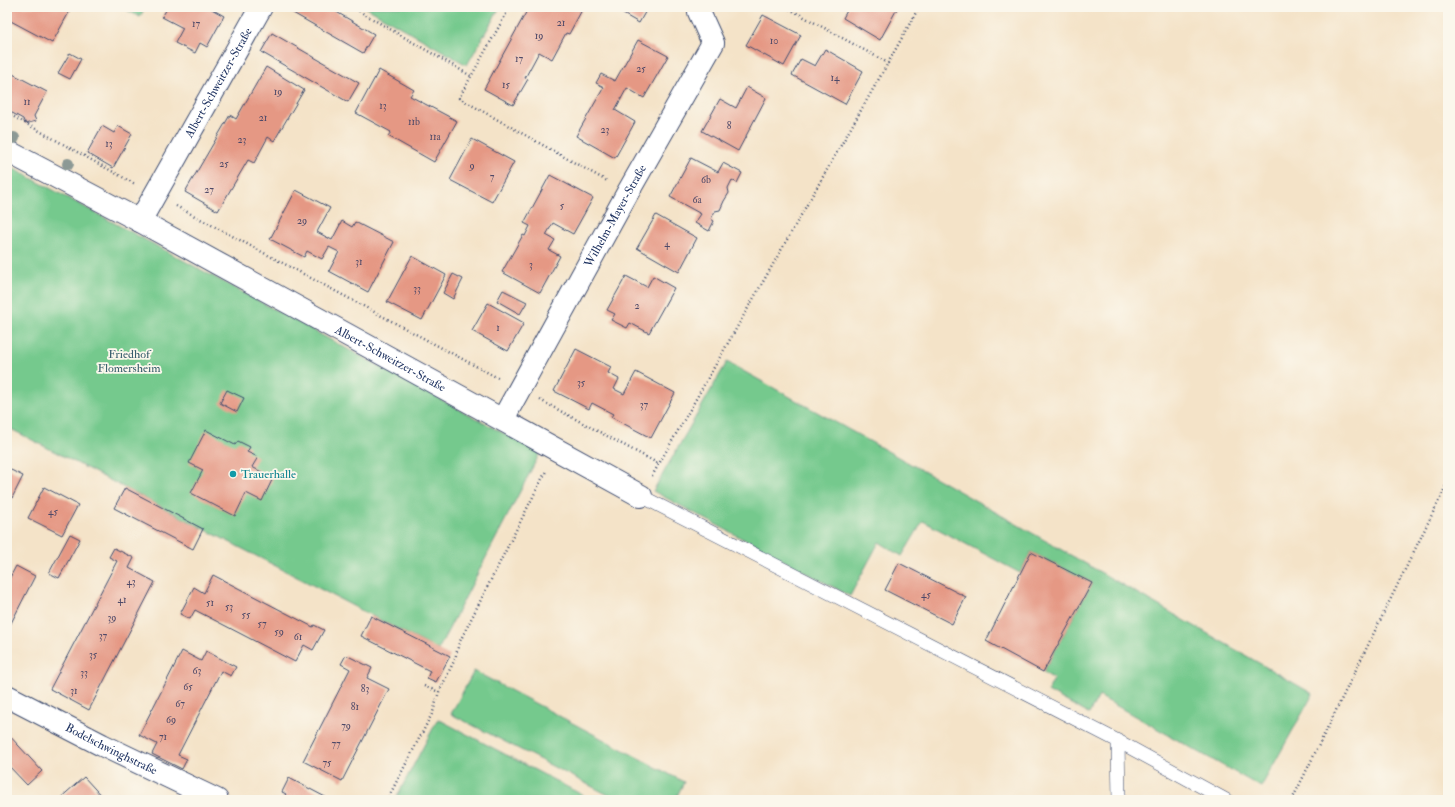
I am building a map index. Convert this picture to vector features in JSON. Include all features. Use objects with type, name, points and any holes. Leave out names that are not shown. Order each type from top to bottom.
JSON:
[{"type":"street","name":"Albert-Schweitzer-Straße","points":[[140,222],[261,7]]},
{"type":"street","name":"Wilhelm-Mayer-Straße","points":[[503,419],[628,192],[713,43],[699,12]]},
{"type":"street","name":"Albert-Schweitzer-Straße","points":[[7,151],[503,419],[641,496]]},
{"type":"street","name":"Bodelschwinghstraße","points":[[7,696],[102,745],[217,800]]},
{"type":"lane","points":[[641,496],[1118,741],[1226,800]]},
{"type":"lane","points":[[1118,741],[1119,800]]},
{"type":"path","points":[[352,7],[471,76]]},
{"type":"path","points":[[510,7],[459,98],[628,192]]},
{"type":"path","points":[[786,7],[888,63]]},
{"type":"path","points":[[795,12],[797,7]]},
{"type":"path","points":[[641,496],[919,7]]},
{"type":"path","points":[[7,113],[155,195],[659,464]]},
{"type":"path","points":[[387,800],[433,712],[439,692],[455,659],[459,643],[557,449]]},
{"type":"path","points":[[1292,800],[1448,482]]},
{"type":"path","points":[[424,686],[439,692]]},
{"type":"green space","points":[[121,7],[145,7],[140,17]]},
{"type":"green space","points":[[365,7],[500,7],[467,65]]},
{"type":"green space","name":"Friedhof Flomersheim","points":[[7,165],[540,453],[438,650],[7,427]]},
{"type":"green space","points":[[727,362],[943,482],[1313,694],[1261,787],[1099,696],[1089,714],[1048,691],[1054,679],[1043,672],[1092,583],[1031,552],[1020,573],[923,521],[902,556],[879,542],[850,596],[653,491]]},
{"type":"green space","points":[[474,671],[684,782],[675,800],[618,800],[451,714]]},
{"type":"green space","points":[[438,719],[592,800],[395,800]]},
{"type":"building","points":[[7,7],[72,7],[52,43],[7,19]]},
{"type":"building","points":[[168,7],[208,7],[224,16],[207,47],[200,43],[195,53],[175,43],[183,28],[162,17]]},
{"type":"building","points":[[287,7],[328,7],[374,34],[363,53],[286,9]]},
{"type":"building","points":[[529,7],[583,8],[569,34],[566,33],[552,59],[539,52],[525,78],[528,79],[513,105],[484,89]]},
{"type":"building","points":[[611,7],[648,7],[639,23]]},
{"type":"building","points":[[849,7],[898,7],[880,40],[843,18]]},
{"type":"building","points":[[763,15],[801,35],[784,66],[746,45]]},
{"type":"building","points":[[272,33],[359,83],[348,102],[261,52]]},
{"type":"building","points":[[638,40],[668,56],[644,98],[627,88],[615,110],[635,122],[615,158],[576,136],[604,87],[596,83],[601,74],[615,81]]},
{"type":"building","points":[[825,49],[863,71],[845,104],[792,75],[801,59],[815,66]]},
{"type":"building","points":[[70,53],[81,59],[70,79],[58,73]]},
{"type":"building","points":[[266,67],[304,90],[274,141],[268,137],[254,163],[248,160],[218,211],[185,192],[230,115],[236,119]]},
{"type":"building","points":[[379,70],[414,90],[410,96],[457,121],[434,162],[388,136],[391,132],[356,113]]},
{"type":"building","points":[[7,71],[47,92],[34,116],[36,121],[25,124],[23,119],[7,110]]},
{"type":"building","points":[[747,87],[766,98],[738,151],[702,131],[720,99],[736,108]]},
{"type":"building","points":[[102,126],[114,133],[118,126],[132,134],[113,168],[87,153]]},
{"type":"building","points":[[472,139],[514,162],[492,202],[450,180]]},
{"type":"building","points":[[691,158],[718,172],[723,163],[742,173],[737,183],[732,180],[728,188],[729,193],[720,210],[715,211],[711,219],[714,221],[709,231],[695,223],[701,214],[670,197]]},
{"type":"building","points":[[550,175],[593,198],[573,234],[553,223],[546,235],[555,240],[549,250],[560,256],[540,293],[502,272],[523,235],[525,236],[530,226],[524,223]]},
{"type":"building","points":[[296,190],[330,208],[317,232],[332,240],[342,221],[352,227],[355,222],[394,242],[368,292],[329,271],[339,252],[329,247],[322,259],[307,251],[304,257],[270,239]]},
{"type":"building","points":[[656,215],[697,238],[679,272],[637,248]]},
{"type":"building","points":[[412,256],[446,275],[422,320],[387,302]]},
{"type":"building","points":[[453,274],[463,279],[453,299],[443,293]]},
{"type":"building","points":[[626,276],[647,287],[653,276],[674,288],[649,333],[630,323],[627,328],[611,320],[615,314],[607,310]]},
{"type":"building","points":[[503,290],[527,302],[520,314],[497,301]]},
{"type":"building","points":[[488,303],[524,323],[508,351],[472,331]]},
{"type":"building","points":[[576,349],[611,367],[608,373],[619,379],[614,389],[624,394],[636,372],[675,393],[651,438],[611,417],[613,414],[592,403],[589,409],[554,391]]},
{"type":"building","points":[[227,390],[244,398],[237,412],[220,403]]},
{"type":"building","name":"Trauerhalle","points":[[206,430],[235,445],[238,441],[250,447],[247,452],[258,457],[252,467],[273,478],[262,501],[246,493],[235,516],[191,493],[203,470],[189,463]]},
{"type":"building","points":[[7,468],[23,476],[7,508]]},
{"type":"building","points":[[44,487],[78,505],[62,535],[28,518]]},
{"type":"building","points":[[125,488],[203,529],[193,549],[114,508]]},
{"type":"building","points":[[70,534],[80,539],[59,578],[49,573]]},
{"type":"building","points":[[114,548],[134,558],[129,568],[155,582],[89,710],[50,689],[117,561],[109,557]]},
{"type":"building","points":[[1031,552],[1092,583],[1043,672],[986,641]]},
{"type":"building","points":[[899,563],[966,597],[952,624],[885,590]]},
{"type":"building","points":[[16,566],[35,576],[7,631],[7,583]]},
{"type":"building","points":[[213,575],[313,627],[314,625],[324,630],[313,650],[304,645],[295,662],[195,610],[190,619],[180,614],[194,587],[204,593]]},
{"type":"building","points":[[371,616],[450,656],[436,682],[427,678],[430,671],[361,636]]},
{"type":"building","points":[[182,651],[201,661],[206,651],[236,667],[231,676],[221,671],[178,755],[187,759],[182,769],[152,754],[157,744],[139,735]]},
{"type":"building","points":[[346,655],[372,668],[367,678],[389,689],[342,781],[303,761],[350,669],[341,664]]},
{"type":"building","points":[[7,733],[42,771],[27,785],[7,764]]},
{"type":"building","points":[[84,777],[105,800],[58,800]]},
{"type":"building","points":[[289,778],[331,800],[282,800],[286,794],[282,792]]},
{"type":"place","name":"Trauerhalle","points":[[233,474]]}]
